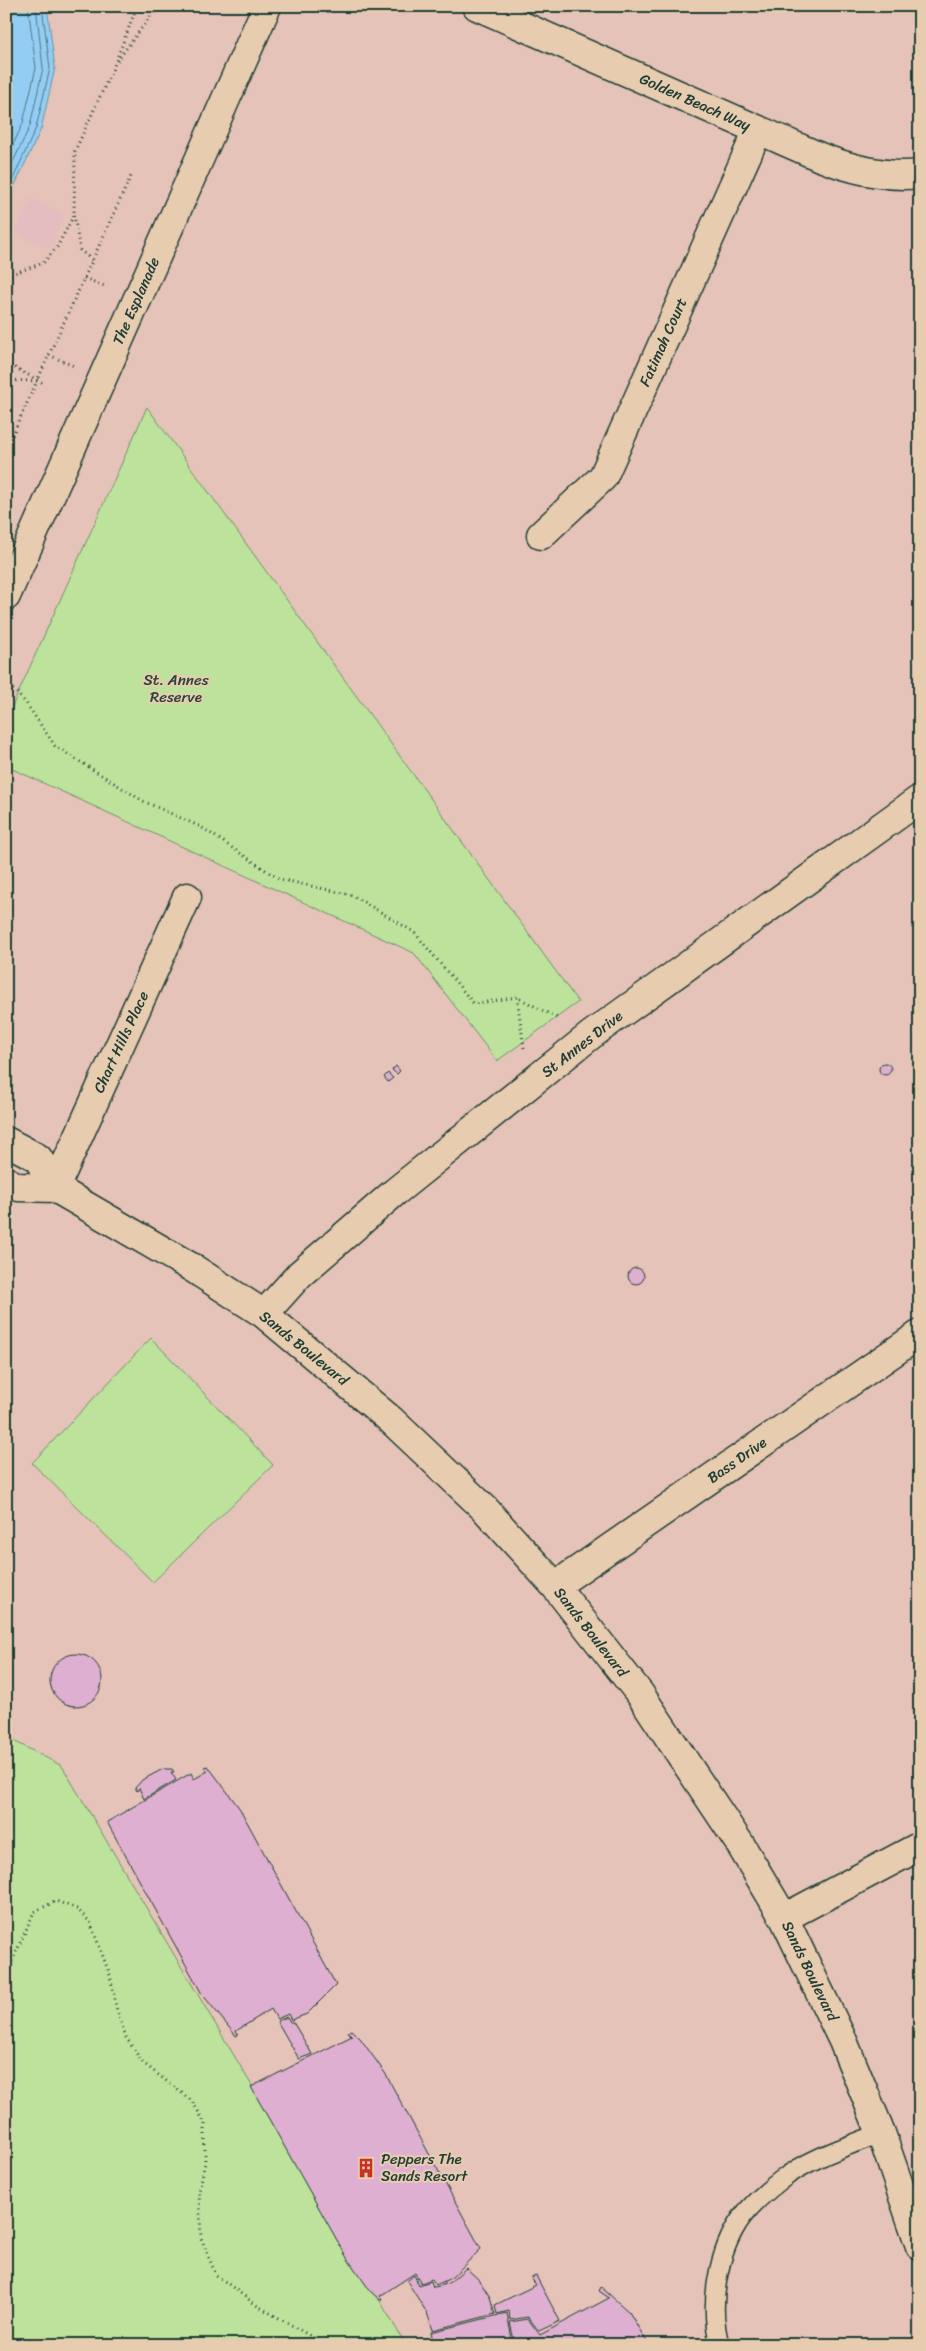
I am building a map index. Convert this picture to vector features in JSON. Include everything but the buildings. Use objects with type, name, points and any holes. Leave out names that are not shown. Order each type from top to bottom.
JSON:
[{"type":"street","name":"The Esplanade","points":[[6,596],[267,6]]},
{"type":"street","name":"Golden Beach Way","points":[[476,6],[845,167],[875,173],[908,176],[920,174]]},
{"type":"street","name":"Fatimah Court","points":[[541,535],[603,477],[758,130]]},
{"type":"street","name":"St Annes Drive","points":[[264,1314],[300,1274],[394,1192],[591,1035],[920,799]]},
{"type":"street","name":"Chart Hills Place","points":[[55,1188],[187,897]]},
{"type":"street","points":[[6,1141],[38,1158],[55,1188]]},
{"type":"street","name":"Sands Boulevard","points":[[6,1181],[18,1187],[55,1188],[191,1267],[264,1314],[391,1420],[484,1508],[555,1586],[640,1694],[735,1836],[784,1918],[843,2041],[881,2133],[920,2246]]},
{"type":"street","name":"Bass Drive","points":[[555,1586],[920,1334]]},
{"type":"street","points":[[784,1918],[920,1846]]},
{"type":"lane","points":[[720,2345],[717,2335],[714,2292],[724,2254],[742,2217],[781,2180],[816,2159],[881,2133]]},
{"type":"path","points":[[93,261],[80,250],[74,215],[75,152],[114,66],[137,6]]},
{"type":"path","points":[[114,66],[158,6]]},
{"type":"path","points":[[6,449],[131,176]]},
{"type":"path","points":[[6,276],[43,263],[57,247],[74,215]]},
{"type":"path","points":[[6,363],[45,384]]},
{"type":"path","points":[[6,380],[37,381]]},
{"type":"path","points":[[6,682],[26,703],[55,746],[143,801],[201,826],[279,879],[352,895],[414,932],[474,1004],[517,997],[591,1035]]},
{"type":"path","points":[[517,997],[530,1084]]},
{"type":"path","points":[[6,1975],[34,1912],[56,1901],[77,1909],[90,1922],[110,1975],[117,2012],[126,2037],[142,2062],[192,2101],[205,2124],[205,2163],[199,2192],[201,2238],[216,2275],[256,2305],[319,2341],[334,2345]]},
{"type":"shaded area","points":[[31,199],[65,214],[50,249],[15,233]]},
{"type":"green space","name":"St. Annes Reserve","points":[[147,407],[578,1002],[497,1061],[414,953],[6,766],[6,720]]},
{"type":"green space","points":[[151,1338],[273,1465],[153,1582],[32,1463]]},
{"type":"green space","points":[[6,1737],[62,1766],[406,2345],[6,2345]]},
{"type":"water","points":[[6,6],[47,6],[55,68],[41,129],[15,185],[6,190]]},
{"type":"place","name":"Peppers The Sands Resort","points":[[366,2168]]}]
